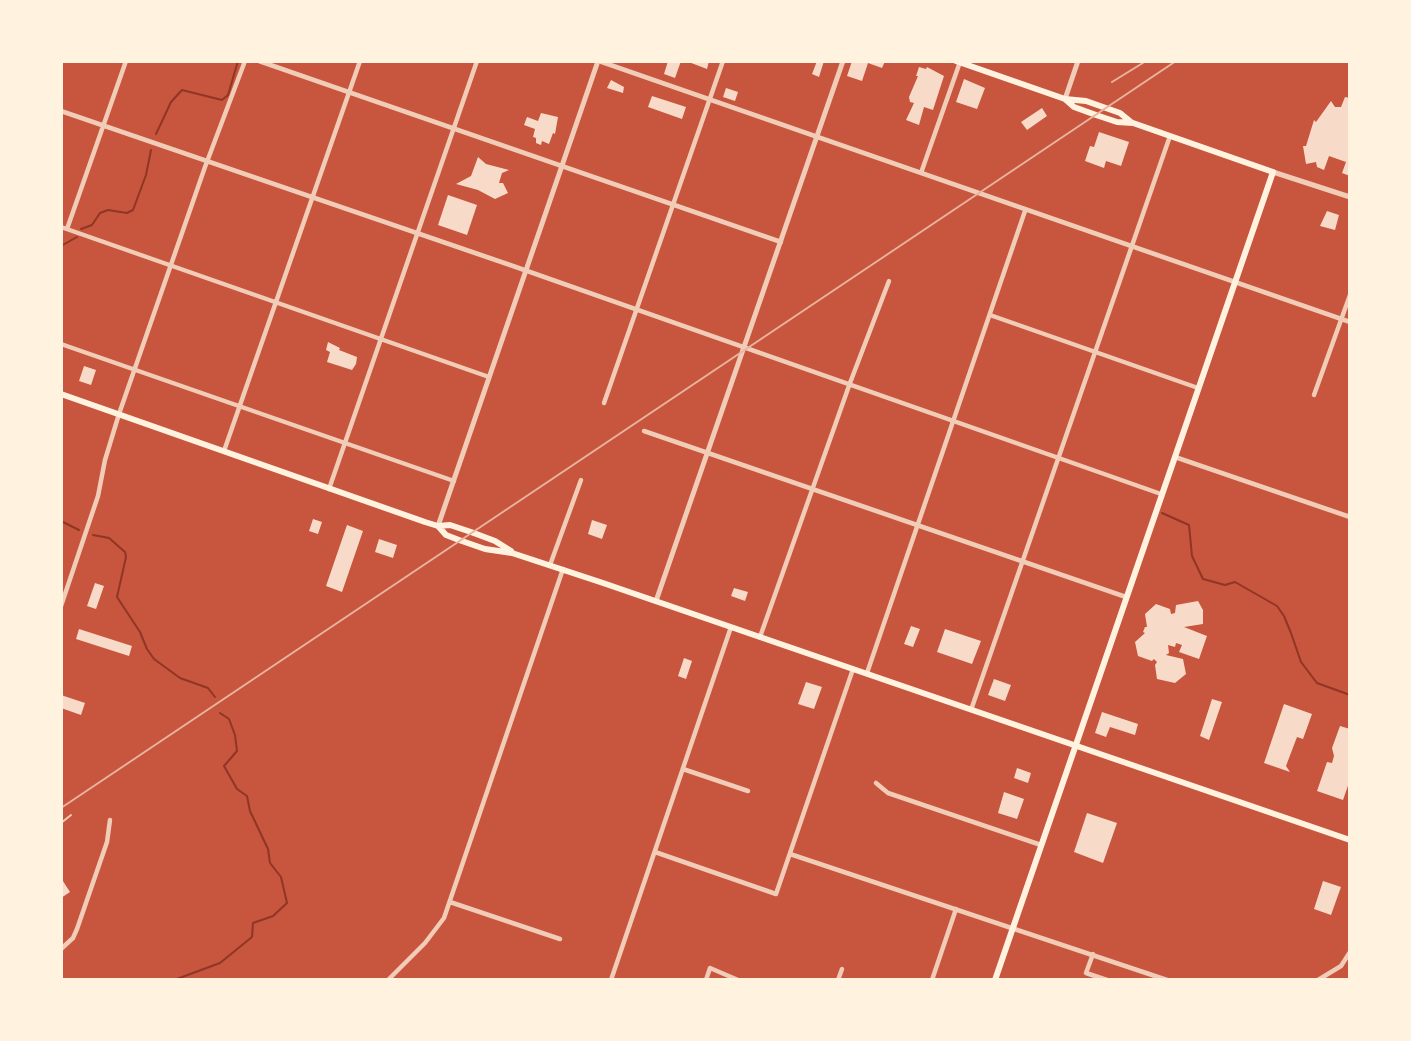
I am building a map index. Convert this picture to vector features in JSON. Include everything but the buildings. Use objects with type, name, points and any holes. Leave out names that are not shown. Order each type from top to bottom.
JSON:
[{"type":"main road","points":[[959,62],[1065,99],[1086,101],[1120,113],[1133,123],[1273,172],[996,980]]},
{"type":"main road","points":[[61,394],[438,526],[450,525],[471,532],[495,541],[512,552]]},
{"type":"main road","points":[[438,526],[446,536],[485,548],[512,552],[1350,840]]},
{"type":"street","points":[[126,61],[64,228],[489,377]]},
{"type":"street","points":[[61,606],[98,496],[118,414],[245,61]]},
{"type":"street","points":[[259,61],[781,242]]},
{"type":"street","points":[[224,451],[360,61]]},
{"type":"street","points":[[329,489],[477,61]]},
{"type":"street","points":[[438,526],[599,61],[1350,322]]},
{"type":"street","points":[[604,403],[723,61]]},
{"type":"street","points":[[656,601],[843,61]]},
{"type":"street","points":[[1065,99],[1078,61]]},
{"type":"street","points":[[921,173],[959,62]]},
{"type":"street","points":[[61,111],[850,383],[1161,494]]},
{"type":"street","points":[[971,710],[1170,136]]},
{"type":"street","points":[[1273,172],[1350,197]]},
{"type":"street","points":[[867,673],[1026,211]]},
{"type":"street","points":[[760,637],[889,281]]},
{"type":"street","points":[[1314,395],[1350,295]]},
{"type":"street","points":[[990,315],[1198,388]]},
{"type":"street","points":[[61,344],[454,481]]},
{"type":"street","points":[[644,431],[1126,597]]},
{"type":"street","points":[[1174,456],[1350,517]]},
{"type":"street","points":[[550,565],[582,480]]},
{"type":"street","points":[[388,980],[436,931],[450,902],[562,569]]},
{"type":"street","points":[[611,980],[731,627]]},
{"type":"street","points":[[654,852],[776,894],[853,669]]},
{"type":"street","points":[[683,769],[748,791]]},
{"type":"street","points":[[876,783],[888,793],[1041,845]]},
{"type":"street","points":[[61,949],[73,938],[77,929],[107,842],[110,820]]},
{"type":"street","points":[[790,854],[1167,980]]},
{"type":"street","points":[[450,902],[560,939]]},
{"type":"street","points":[[932,980],[956,909]]},
{"type":"street","points":[[1318,980],[1340,966],[1350,952]]},
{"type":"street","points":[[1093,954],[1086,973],[1107,980]]},
{"type":"street","points":[[706,980],[710,968],[738,980]]},
{"type":"street","points":[[838,980],[842,969]]},
{"type":"lane","points":[[61,823],[71,815]]},
{"type":"waterway","points":[[156,134],[171,102],[182,90],[222,100],[228,95],[238,61]]},
{"type":"waterway","points":[[81,229],[92,225],[100,213],[108,210],[127,213],[133,210],[146,175],[151,150]]},
{"type":"waterway","points":[[61,246],[77,237]]},
{"type":"waterway","points":[[1162,513],[1189,525],[1192,556],[1203,579],[1225,585],[1235,582],[1277,606],[1284,616],[1301,662],[1317,683],[1350,695]]},
{"type":"waterway","points":[[61,521],[79,530]]},
{"type":"waterway","points":[[93,535],[109,538],[125,552],[117,597],[154,659],[180,678],[208,688],[215,697]]},
{"type":"waterway","points":[[174,980],[220,963],[252,937],[253,923],[273,916],[287,903],[281,877],[270,863],[268,849],[250,811],[247,796],[237,789],[224,766],[237,751],[229,719],[220,713]]},
{"type":"railway","points":[[1112,82],[1146,61]]},
{"type":"railway","points":[[61,808],[1176,61]]}]
